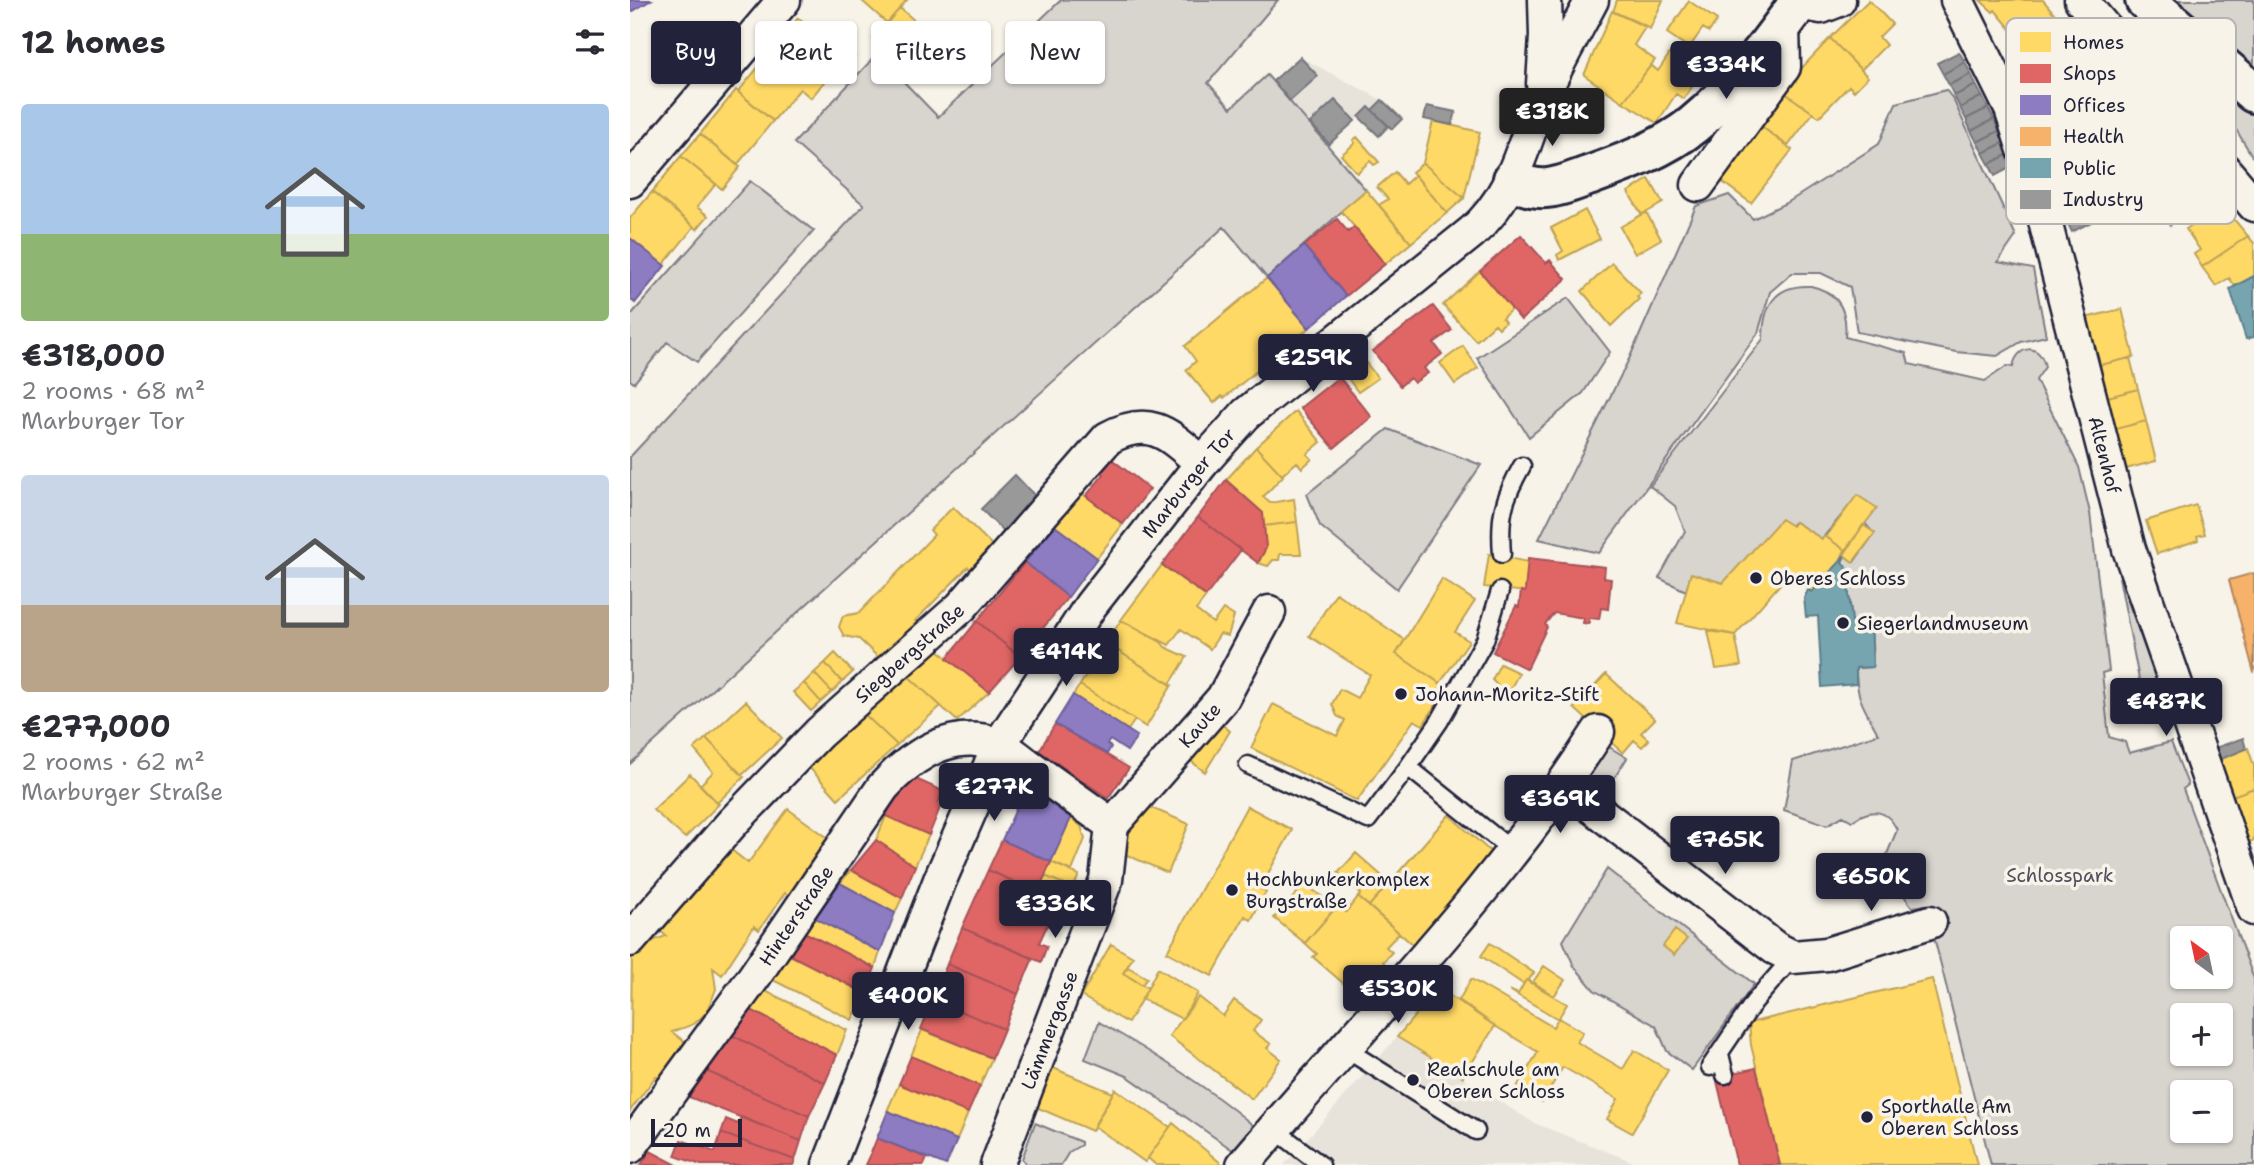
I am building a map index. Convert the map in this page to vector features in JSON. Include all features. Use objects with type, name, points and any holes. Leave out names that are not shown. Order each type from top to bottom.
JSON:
[{"type":"street","points":[[630,181],[784,0]]},
{"type":"street","points":[[1542,99],[1545,0]]},
{"type":"street","points":[[1542,99],[1592,0]]},
{"type":"street","points":[[1513,179],[1538,190],[1560,187],[1646,153],[1693,125],[1719,100],[1794,10],[1821,7],[1839,0]]},
{"type":"street","name":"Altenhof","points":[[1957,0],[2006,99]]},
{"type":"street","points":[[2081,0],[2096,18]]},
{"type":"street","points":[[2145,0],[2166,18]]},
{"type":"street","points":[[1698,185],[1784,67],[1794,10]]},
{"type":"street","points":[[2236,78],[2254,93]]},
{"type":"street","name":"Marburger Tor","points":[[829,1165],[940,880],[999,745],[1091,605],[1202,463],[1246,414],[1485,221],[1506,194],[1542,99]]},
{"type":"street","points":[[2236,184],[2254,205]]},
{"type":"street","name":"Altenhof","points":[[2046,224],[2129,549],[2254,909]]},
{"type":"street","name":"Siegbergstraße","points":[[630,940],[733,822],[819,733],[961,607],[1108,438],[1121,431],[1150,428],[1164,432],[1202,463]]},
{"type":"street","name":"Kaute","points":[[1112,825],[1223,698],[1269,612]]},
{"type":"street","points":[[1243,1165],[1514,852],[1564,785],[1598,732]]},
{"type":"street","name":"Hinterstraße","points":[[630,1147],[754,977],[883,787],[904,763],[934,747],[954,741],[999,745]]},
{"type":"street","points":[[999,745],[1112,825]]},
{"type":"street","points":[[1564,785],[1775,947],[1793,957],[1827,954],[1930,922]]},
{"type":"street","name":"Lämmergasse","points":[[997,1165],[1106,880],[1112,825]]},
{"type":"lane","points":[[1502,554],[1500,520],[1510,488],[1522,467]]},
{"type":"lane","points":[[1248,765],[1368,820],[1439,722],[1485,640],[1500,591]]},
{"type":"lane","points":[[1408,767],[1514,852]]},
{"type":"lane","points":[[1725,1076],[1715,1060],[1738,1041],[1754,1002],[1793,957]]},
{"type":"lane","points":[[1344,1048],[1476,1131]]},
{"type":"lane","points":[[1273,1129],[1321,1165]]},
{"type":"shaded area","points":[[1300,57],[1382,100],[1402,119],[1379,136],[1359,117],[1329,144],[1273,81]]},
{"type":"shaded area","name":"Realschule am Oberen Schloss","points":[[1397,1037],[1534,1123],[1641,1165],[1284,1165]]},
{"type":"green space","points":[[1061,0],[1278,0],[1208,83],[1231,108],[1267,75],[1366,190],[1267,278],[1224,227],[630,764],[630,457],[864,205],[794,143],[849,84],[857,84],[857,75],[871,60],[871,84],[906,84],[938,117],[973,84],[991,84],[991,67],[1005,53],[1005,84],[1105,84],[1105,21],[1039,21]]},
{"type":"green space","points":[[2174,0],[2254,0],[2254,159],[2236,130],[2236,18],[2194,18]]},
{"type":"green space","points":[[1946,90],[1953,99],[2006,214],[2006,224],[2010,224],[2016,236],[1998,262],[2033,269],[2046,336],[2021,342],[1997,356],[1956,352],[1857,332],[1850,287],[1821,273],[1792,273],[1770,292],[1758,333],[1599,553],[1539,539],[1630,357],[1696,206],[1729,195],[1753,219],[1790,201],[1879,144],[1896,103]]},
{"type":"green space","points":[[750,181],[814,231],[697,362],[667,342],[634,383],[630,380],[630,316]]},
{"type":"green space","name":"Schlosspark","points":[[1811,286],[1828,293],[1843,311],[1845,337],[1906,353],[1909,364],[1985,381],[2007,366],[2013,367],[2019,354],[2029,349],[2043,359],[2045,367],[2036,380],[2079,467],[2090,513],[2109,671],[2102,673],[2109,737],[2125,742],[2129,753],[2171,742],[2188,785],[2183,789],[2254,979],[2254,1165],[1991,1165],[1926,905],[1912,907],[1890,876],[1897,871],[1887,854],[1897,830],[1893,823],[1883,814],[1872,812],[1852,821],[1843,816],[1827,825],[1784,810],[1793,761],[1878,734],[1862,702],[1856,679],[1856,668],[1873,667],[1871,621],[1852,622],[1848,586],[1857,583],[1842,562],[1845,556],[1854,562],[1874,534],[1850,505],[1822,539],[1795,522],[1723,583],[1691,574],[1686,591],[1659,578],[1685,531],[1675,506],[1650,486],[1763,339],[1768,308],[1780,293],[1788,289]]},
{"type":"green space","points":[[1568,298],[1610,352],[1583,393],[1529,437],[1477,358]]},
{"type":"green space","points":[[1388,429],[1481,465],[1397,589],[1320,526],[1307,494]]},
{"type":"green space","points":[[2119,577],[2164,700],[2144,705]]},
{"type":"green space","points":[[1606,745],[1627,758],[1601,799],[1581,786]]},
{"type":"green space","points":[[1607,869],[1754,984],[1692,1070],[1667,1051],[1656,1026],[1594,990],[1574,966],[1563,941]]},
{"type":"green space","points":[[1099,1022],[1179,1071],[1254,1126],[1234,1151],[1127,1076],[1085,1059]]},
{"type":"green space","points":[[1035,1123],[1081,1142],[1081,1145],[1069,1152],[1061,1165],[1027,1165],[1022,1159]]},
{"type":"building: Homes","points":[[861,0],[907,0],[889,21],[885,21]]},
{"type":"building: Homes","points":[[1617,0],[1663,0],[1650,29],[1613,12]]},
{"type":"building: Homes","points":[[1869,0],[1892,24],[1879,37],[1886,45],[1861,70],[1830,38]]},
{"type":"building: Homes","points":[[1980,0],[2043,0],[2058,18],[2006,18],[2006,23],[1995,10],[1993,12]]},
{"type":"building: Homes","points":[[1689,1],[1717,20],[1709,32],[1703,28],[1689,48],[1667,33]]},
{"type":"building: Homes","points":[[900,8],[915,21],[889,21]]},
{"type":"building: Homes","points":[[1612,11],[1646,26],[1634,45],[1655,60],[1623,102],[1584,75]]},
{"type":"building: Homes","points":[[1830,38],[1868,77],[1854,91],[1849,86],[1819,117],[1781,90]]},
{"type":"building: Homes","points":[[1670,53],[1701,73],[1684,99],[1676,94],[1657,123],[1623,102],[1651,65],[1658,71]]},
{"type":"building: Homes","points":[[755,71],[755,84],[822,84],[811,98],[800,89],[773,121],[738,92]]},
{"type":"building: Homes","points":[[736,90],[773,121],[737,165],[700,134]]},
{"type":"building: Homes","points":[[1781,90],[1813,113],[1788,146],[1757,123]]},
{"type":"building: Homes","points":[[1433,121],[1480,132],[1464,198],[1423,163]]},
{"type":"building: Homes","points":[[1757,123],[1792,150],[1751,203],[1717,178]]},
{"type":"building: Homes","points":[[700,134],[740,167],[722,189],[681,156]]},
{"type":"building: Homes","points":[[1357,137],[1379,162],[1374,165],[1370,161],[1357,173],[1341,155],[1355,143],[1353,140]]},
{"type":"building: Homes","points":[[681,156],[716,184],[697,207],[708,216],[697,229],[652,192]]},
{"type":"building: Homes","points":[[1423,163],[1464,198],[1447,213],[1412,172]]},
{"type":"building: Homes","points":[[1395,172],[1405,184],[1415,175],[1447,213],[1411,243],[1379,205],[1388,199],[1377,187]]},
{"type":"building: Homes","points":[[1649,179],[1663,203],[1642,215],[1628,192]]},
{"type":"building: Homes","points":[[1366,190],[1411,243],[1385,264],[1341,211]]},
{"type":"building: Homes","points":[[652,192],[694,227],[663,265],[630,238],[630,218]]},
{"type":"building: Homes","points":[[1585,210],[1600,239],[1559,260],[1557,255],[1563,251],[1551,228]]},
{"type":"building: Homes","points":[[1646,212],[1661,239],[1635,254],[1620,227]]},
{"type":"building: Homes","points":[[2236,222],[2248,236],[2202,267],[2194,254],[2200,250],[2186,229],[2194,224],[2236,224]]},
{"type":"building: Homes","points":[[2248,236],[2254,243],[2254,276],[2235,286],[2229,278],[2216,286],[2202,267]]},
{"type":"building: Homes","points":[[1612,263],[1641,293],[1637,297],[1639,299],[1611,326],[1582,291]]},
{"type":"building: Homes","points":[[1480,271],[1513,308],[1502,318],[1505,322],[1499,328],[1495,324],[1476,341],[1443,305]]},
{"type":"building: Homes","points":[[1267,278],[1309,328],[1224,398],[1222,396],[1214,403],[1186,370],[1196,361],[1185,346]]},
{"type":"building: Homes","points":[[2122,309],[2134,357],[2096,366],[2085,318]]},
{"type":"building: Homes","points":[[1463,346],[1478,368],[1455,384],[1440,363]]},
{"type":"building: Homes","points":[[2130,358],[2138,389],[2104,398],[2096,366]]},
{"type":"building: Homes","points":[[1363,359],[1378,378],[1358,392],[1344,373]]},
{"type":"building: Homes","points":[[2138,389],[2146,421],[2112,430],[2104,398]]},
{"type":"building: Homes","points":[[1296,411],[1321,442],[1307,454],[1312,459],[1302,468],[1297,462],[1282,475],[1256,447]]},
{"type":"building: Homes","points":[[2146,421],[2156,461],[2122,470],[2112,430]]},
{"type":"building: Homes","points":[[1256,447],[1283,476],[1263,497],[1270,503],[1294,499],[1297,522],[1263,526],[1263,513],[1226,480]]},
{"type":"building: Homes","points":[[1082,493],[1123,524],[1097,558],[1055,526]]},
{"type":"building: Homes","points":[[1857,495],[1877,508],[1845,550],[1826,537]]},
{"type":"building: Homes","points":[[2196,505],[2205,534],[2197,536],[2198,540],[2157,554],[2146,521]]},
{"type":"building: Homes","points":[[953,507],[995,548],[972,571],[968,567],[915,621],[924,629],[902,652],[893,644],[879,658],[859,639],[844,636],[839,627],[843,616],[859,613],[934,535],[930,530]]},
{"type":"building: Homes","name":"Oberes Schloss","points":[[1781,519],[1792,526],[1795,522],[1822,539],[1825,536],[1845,550],[1839,563],[1812,592],[1790,573],[1735,635],[1677,623],[1691,573],[1723,583]]},
{"type":"building: Homes","points":[[1297,522],[1301,554],[1280,554],[1279,560],[1273,560],[1268,566],[1258,563],[1266,548],[1264,526]]},
{"type":"building: Homes","points":[[1863,525],[1875,533],[1853,562],[1844,555]]},
{"type":"building: Homes","points":[[1489,554],[1528,562],[1525,592],[1484,587]]},
{"type":"building: Homes","points":[[1162,565],[1206,597],[1196,610],[1213,623],[1223,609],[1234,616],[1228,636],[1220,634],[1210,649],[1181,629],[1169,645],[1121,620]]},
{"type":"building: Homes","points":[[1442,579],[1475,601],[1455,632],[1469,641],[1440,683],[1396,654]]},
{"type":"building: Homes","name":"Johann-Moritz-Stift","points":[[1336,593],[1405,640],[1396,654],[1447,688],[1423,725],[1414,720],[1357,801],[1251,748],[1273,704],[1337,736],[1345,720],[1337,716],[1332,704],[1340,689],[1357,698],[1370,675],[1309,636]]},
{"type":"building: Homes","points":[[1121,620],[1187,657],[1170,684],[1106,643]]},
{"type":"building: Homes","points":[[1708,631],[1735,635],[1741,666],[1716,669]]},
{"type":"building: Homes","points":[[1106,643],[1172,685],[1146,727],[1080,685]]},
{"type":"building: Homes","points":[[937,649],[989,692],[957,721],[907,675]]},
{"type":"building: Homes","points":[[835,653],[853,672],[842,682],[825,663]]},
{"type":"building: Homes","points":[[825,663],[842,682],[832,692],[814,673]]},
{"type":"building: Homes","points":[[1500,664],[1519,673],[1507,695],[1492,680]]},
{"type":"building: Homes","points":[[814,673],[832,692],[821,702],[804,683]]},
{"type":"building: Homes","points":[[1606,674],[1655,719],[1641,733],[1649,740],[1642,747],[1634,740],[1623,753],[1574,708]]},
{"type":"building: Homes","points":[[907,675],[941,706],[897,745],[864,714]]},
{"type":"building: Homes","points":[[804,683],[821,702],[811,711],[793,692]]},
{"type":"building: Homes","points":[[1080,685],[1135,720],[1128,730],[1073,695]]},
{"type":"building: Homes","points":[[746,701],[782,738],[742,775],[706,738]]},
{"type":"building: Homes","points":[[864,714],[897,745],[838,799],[808,766]]},
{"type":"building: Homes","points":[[1214,718],[1230,731],[1205,772],[1183,755]]},
{"type":"building: Homes","points":[[706,738],[744,777],[717,803],[700,785],[713,772],[694,749]]},
{"type":"building: Homes","points":[[2248,748],[2254,766],[2254,788],[2227,798],[2214,761]]},
{"type":"building: Homes","points":[[690,774],[719,804],[685,838],[653,810]]},
{"type":"building: Homes","points":[[2254,788],[2254,840],[2244,845],[2227,798]]},
{"type":"building: Homes","points":[[1140,803],[1189,824],[1168,873],[1120,852]]},
{"type":"building: Homes","name":"Hochbunkerkomplex Burgstraße","points":[[1247,806],[1292,830],[1260,888],[1266,892],[1251,920],[1245,916],[1212,976],[1167,952]]},
{"type":"building: Homes","points":[[788,809],[831,840],[789,896],[785,893],[759,930],[754,926],[722,975],[713,968],[716,989],[707,1012],[694,1024],[672,1032],[685,1042],[659,1079],[656,1076],[630,1111],[632,954],[644,944],[666,936],[659,930],[725,845],[748,863]]},
{"type":"building: Homes","points":[[1449,815],[1492,853],[1414,946],[1369,906]]},
{"type":"building: Homes","points":[[886,816],[929,835],[915,866],[876,840]]},
{"type":"building: Homes","points":[[1071,818],[1081,826],[1085,839],[1072,871],[1051,862]]},
{"type":"building: Homes","points":[[1356,853],[1390,883],[1369,906],[1358,897],[1361,894],[1338,873]]},
{"type":"building: Homes","points":[[1051,862],[1079,875],[1073,888],[1045,876]]},
{"type":"building: Homes","points":[[851,870],[902,898],[895,913],[840,883]]},
{"type":"building: Homes","points":[[1045,876],[1066,885],[1058,902],[1038,892]]},
{"type":"building: Homes","points":[[1305,884],[1336,907],[1305,943],[1274,918]]},
{"type":"building: Homes","points":[[1358,897],[1399,933],[1386,947],[1392,952],[1383,962],[1386,965],[1358,996],[1313,957],[1317,954],[1305,943],[1338,905],[1346,912]]},
{"type":"building: Homes","points":[[815,918],[880,952],[875,968],[804,932]]},
{"type":"building: Homes","points":[[1675,930],[1687,939],[1674,955],[1663,946]]},
{"type":"building: Homes","points":[[1490,943],[1534,973],[1529,979],[1532,984],[1526,980],[1523,984],[1481,956]]},
{"type":"building: Homes","points":[[1111,944],[1133,957],[1123,973],[1148,988],[1128,1023],[1081,996]]},
{"type":"building: Homes","points":[[788,954],[865,993],[852,1020],[773,980]]},
{"type":"building: Homes","points":[[1544,966],[1565,980],[1554,996],[1533,982]]},
{"type":"building: Homes","points":[[1128,967],[1147,978],[1142,985],[1123,973]]},
{"type":"building: Homes","points":[[1158,968],[1198,993],[1182,1019],[1142,999]]},
{"type":"building: Homes","points":[[1471,979],[1553,1027],[1558,1018],[1583,1032],[1577,1042],[1623,1069],[1634,1050],[1668,1070],[1632,1133],[1607,1119],[1618,1099],[1563,1067],[1542,1102],[1517,1087],[1538,1052],[1459,1000]]},
{"type":"building: Homes","name":"Sporthalle Am Oberen Schloss","points":[[1932,979],[1977,1165],[1780,1165],[1751,1045],[1749,1023]]},
{"type":"building: Homes","points":[[1526,980],[1567,1004],[1558,1019],[1509,990],[1518,994]]},
{"type":"building: Homes","points":[[1438,988],[1495,1026],[1463,1077],[1397,1037]]},
{"type":"building: Homes","points":[[763,990],[847,1030],[837,1055],[749,1009]]},
{"type":"building: Homes","points":[[1199,997],[1223,1016],[1234,1000],[1261,1020],[1253,1031],[1271,1044],[1267,1048],[1281,1059],[1252,1099],[1169,1036]]},
{"type":"building: Homes","points":[[922,1030],[992,1058],[980,1086],[911,1056]]},
{"type":"building: Homes","points":[[1046,1065],[1113,1093],[1092,1131],[1029,1104]]},
{"type":"building: Homes","points":[[899,1084],[968,1113],[957,1140],[887,1111]]},
{"type":"building: Homes","points":[[1115,1089],[1170,1127],[1145,1162],[1094,1126]]},
{"type":"building: Homes","points":[[1173,1123],[1222,1164],[1156,1165],[1148,1158]]},
{"type":"building: Shops","points":[[1337,219],[1348,232],[1354,227],[1385,264],[1346,296],[1304,246]]},
{"type":"building: Shops","points":[[1521,235],[1546,263],[1550,260],[1566,279],[1521,320],[1480,271]]},
{"type":"building: Shops","points":[[1433,306],[1452,330],[1434,343],[1442,354],[1424,368],[1428,373],[1414,383],[1410,378],[1400,386],[1373,351]]},
{"type":"building: Shops","points":[[1339,377],[1372,417],[1334,448],[1300,408]]},
{"type":"building: Shops","points":[[1109,457],[1150,489],[1123,524],[1086,496],[1104,474],[1099,470]]},
{"type":"building: Shops","points":[[1226,480],[1263,513],[1266,548],[1258,563],[1198,517]]},
{"type":"building: Shops","points":[[1198,517],[1241,550],[1206,596],[1162,565]]},
{"type":"building: Shops","points":[[1528,558],[1605,567],[1604,578],[1611,579],[1608,609],[1601,608],[1599,619],[1589,618],[1589,624],[1583,623],[1584,618],[1554,613],[1545,624],[1547,627],[1527,669],[1493,652],[1516,606],[1519,607],[1521,591],[1525,592]]},
{"type":"building: Shops","points":[[1025,562],[1068,597],[1020,657],[977,621]]},
{"type":"building: Shops","points":[[977,621],[1020,657],[989,692],[947,658]]},
{"type":"building: Shops","points":[[1055,724],[1129,768],[1108,798],[1039,751]]},
{"type":"building: Shops","points":[[909,776],[943,791],[938,804],[941,805],[929,835],[886,816],[899,787]]},
{"type":"building: Shops","points":[[876,840],[915,866],[902,898],[851,870]]},
{"type":"building: Shops","points":[[1002,840],[1051,862],[1038,892],[988,870]]},
{"type":"building: Shops","points":[[988,870],[1058,902],[1039,943],[1047,946],[1041,962],[962,928]]},
{"type":"building: Shops","points":[[962,928],[1033,958],[1018,994],[947,964]]},
{"type":"building: Shops","points":[[804,932],[875,968],[865,993],[788,954]]},
{"type":"building: Shops","points":[[947,964],[1018,994],[1004,1029],[933,1000]]},
{"type":"building: Shops","points":[[933,1000],[1004,1029],[992,1058],[921,1029]]},
{"type":"building: Shops","points":[[749,1009],[837,1055],[825,1083],[732,1035]]},
{"type":"building: Shops","points":[[732,1035],[825,1083],[809,1116],[706,1071]]},
{"type":"building: Shops","points":[[911,1056],[980,1086],[968,1113],[899,1084]]},
{"type":"building: Shops","points":[[1756,1068],[1780,1165],[1737,1165],[1716,1077]]},
{"type":"building: Shops","points":[[706,1071],[809,1116],[801,1141],[689,1097]]},
{"type":"building: Shops","points":[[741,1117],[801,1141],[795,1160],[721,1133],[726,1119],[738,1124]]},
{"type":"building: Shops","points":[[721,1133],[795,1160],[793,1165],[701,1165],[675,1156],[681,1140],[715,1152]]},
{"type":"building: Shops","points":[[877,1138],[927,1158],[924,1165],[866,1165]]},
{"type":"building: Shops","points":[[650,1151],[677,1165],[641,1165]]},
{"type":"building: Offices","points":[[630,0],[651,0],[630,13]]},
{"type":"building: Offices","points":[[630,238],[665,266],[635,303],[630,299]]},
{"type":"building: Offices","points":[[1304,246],[1346,296],[1309,328],[1267,278]]},
{"type":"building: Offices","points":[[1055,526],[1097,558],[1068,597],[1025,562]]},
{"type":"building: Offices","points":[[1073,695],[1137,736],[1127,751],[1110,740],[1107,744],[1111,747],[1107,754],[1055,724]]},
{"type":"building: Offices","points":[[1026,787],[1071,818],[1051,862],[1002,840]]},
{"type":"building: Offices","points":[[840,883],[895,913],[880,952],[815,918]]},
{"type":"building: Offices","points":[[888,1111],[957,1140],[946,1165],[877,1138]]},
{"type":"building: Health","points":[[2254,573],[2254,673],[2229,580]]},
{"type":"building: Public","points":[[2254,276],[2254,337],[2246,339],[2230,289]]},
{"type":"building: Public","points":[[1844,555],[1842,562],[1857,583],[1848,586],[1852,622],[1871,621],[1873,667],[1856,668],[1856,684],[1822,687],[1818,616],[1806,617],[1804,598],[1808,590],[1812,592]]},
{"type":"building: Industry","points":[[1959,52],[1965,62],[1943,74],[1937,63]]},
{"type":"building: Industry","points":[[1300,57],[1318,76],[1290,101],[1273,81]]},
{"type":"building: Industry","points":[[1965,62],[1971,74],[1949,85],[1943,74]]},
{"type":"building: Industry","points":[[1971,74],[1976,85],[1954,96],[1949,85]]},
{"type":"building: Industry","points":[[1976,85],[1982,96],[1960,108],[1954,96]]},
{"type":"building: Industry","points":[[1982,96],[1988,108],[1966,119],[1960,108]]},
{"type":"building: Industry","points":[[1335,100],[1355,121],[1329,144],[1310,123]]},
{"type":"building: Industry","points":[[1382,100],[1402,119],[1392,129],[1372,110]]},
{"type":"building: Industry","points":[[1427,106],[1456,112],[1452,125],[1424,119]]},
{"type":"building: Industry","points":[[1369,107],[1388,126],[1379,136],[1359,117]]},
{"type":"building: Industry","points":[[1988,108],[1994,119],[1971,131],[1966,119]]},
{"type":"building: Industry","points":[[1994,119],[1999,131],[1977,142],[1971,131]]},
{"type":"building: Industry","points":[[1999,131],[2005,142],[1983,153],[1977,142]]},
{"type":"building: Industry","points":[[2006,144],[2006,156],[1989,164],[1983,153]]},
{"type":"building: Industry","points":[[2006,156],[2006,170],[1995,176],[1989,164]]},
{"type":"building: Industry","points":[[2068,224],[2087,224],[2072,232]]},
{"type":"building: Industry","points":[[1015,475],[1038,499],[1005,533],[981,509]]},
{"type":"building: Industry","points":[[2243,738],[2246,749],[2219,760],[2215,748]]},
{"type":"place","name":"Oberes Schloss","points":[[1756,578]]},
{"type":"place","name":"Siegerlandmuseum","points":[[1843,623]]},
{"type":"place","name":"Johann-Moritz-Stift","points":[[1401,694]]},
{"type":"place","name":"Hochbunkerkomplex Burgstraße","points":[[1232,890]]},
{"type":"place","name":"Realschule am Oberen Schloss","points":[[1413,1080]]},
{"type":"place","name":"Sporthalle Am Oberen Schloss","points":[[1867,1117]]}]
